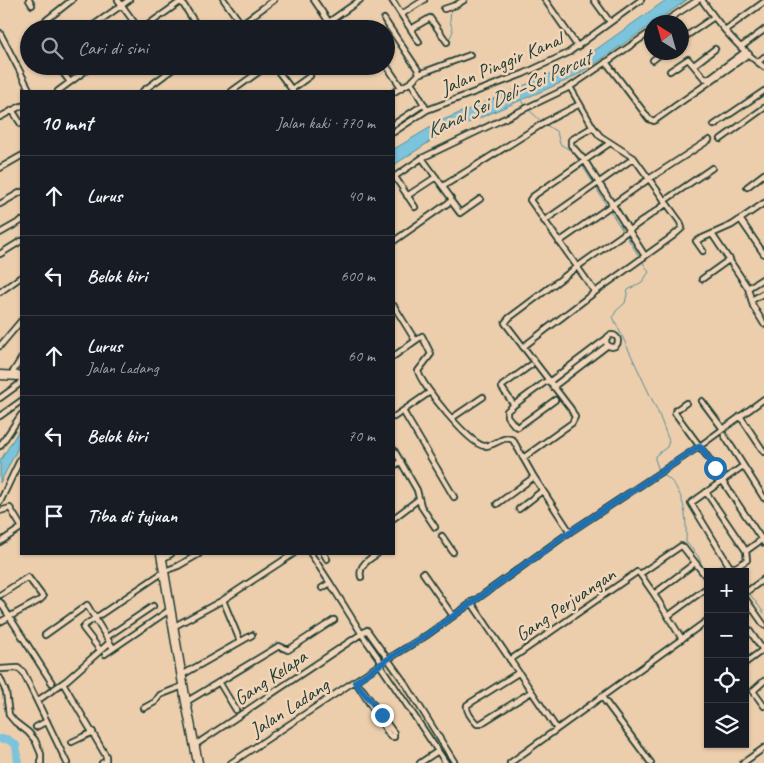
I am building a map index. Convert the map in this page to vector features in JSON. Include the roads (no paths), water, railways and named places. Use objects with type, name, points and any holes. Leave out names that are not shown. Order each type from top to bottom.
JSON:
[{"type":"main road","points":[[0,374],[20,376]]},
{"type":"main road","points":[[162,556],[183,686],[198,763]]},
{"type":"street","points":[[46,20],[72,0]]},
{"type":"street","points":[[118,0],[133,20]]},
{"type":"street","points":[[100,20],[129,0]]},
{"type":"street","points":[[224,0],[239,20]]},
{"type":"street","points":[[245,20],[274,0]]},
{"type":"street","points":[[314,0],[327,20]]},
{"type":"street","points":[[331,20],[360,0]]},
{"type":"street","points":[[392,0],[420,42]]},
{"type":"street","points":[[402,14],[424,0]]},
{"type":"street","points":[[444,9],[464,0]]},
{"type":"street","points":[[544,0],[578,47]]},
{"type":"street","points":[[594,0],[610,22]]},
{"type":"street","name":"Jalan Pinggir Kanal","points":[[395,131],[427,110],[523,74],[578,47],[641,0]]},
{"type":"street","points":[[675,15],[700,0],[741,47],[764,67]]},
{"type":"street","points":[[153,20],[180,2],[184,4],[194,20]]},
{"type":"street","points":[[725,30],[764,2]]},
{"type":"street","points":[[689,35],[714,17]]},
{"type":"street","points":[[411,29],[430,18],[447,42]]},
{"type":"street","points":[[741,47],[764,30]]},
{"type":"street","points":[[0,33],[20,72]]},
{"type":"street","points":[[395,36],[420,74]]},
{"type":"street","points":[[395,176],[422,158],[570,86],[644,36]]},
{"type":"street","points":[[694,65],[715,49]]},
{"type":"street","points":[[606,62],[649,119],[654,121],[747,53]]},
{"type":"street","points":[[670,71],[686,59],[694,65],[704,78],[708,79],[747,53]]},
{"type":"street","points":[[395,91],[420,74],[470,55]]},
{"type":"street","points":[[758,62],[764,57]]},
{"type":"street","points":[[22,75],[29,90]]},
{"type":"street","points":[[65,75],[70,82]]},
{"type":"street","points":[[59,90],[80,75]]},
{"type":"street","points":[[144,90],[164,75]]},
{"type":"street","points":[[233,90],[254,75]]},
{"type":"street","points":[[281,75],[292,90],[310,76]]},
{"type":"street","points":[[393,75],[401,87]]},
{"type":"street","points":[[411,82],[427,110]]},
{"type":"street","points":[[523,347],[682,228],[680,222],[634,158],[602,138],[593,127],[570,86]]},
{"type":"street","points":[[714,125],[764,90]]},
{"type":"street","points":[[395,123],[424,104]]},
{"type":"street","points":[[446,185],[539,125],[580,104]]},
{"type":"street","points":[[0,117],[20,106]]},
{"type":"street","points":[[721,139],[764,108]]},
{"type":"street","points":[[12,110],[20,122]]},
{"type":"street","points":[[593,127],[570,142],[584,162],[595,185],[609,207],[645,256]]},
{"type":"street","points":[[559,242],[709,140]]},
{"type":"street","points":[[595,292],[530,202],[530,198],[610,143]]},
{"type":"street","points":[[0,168],[20,157]]},
{"type":"street","points":[[422,158],[460,213],[480,199]]},
{"type":"street","points":[[544,221],[634,158]]},
{"type":"street","points":[[523,458],[575,419],[571,409],[507,326],[506,320],[617,238],[628,232],[712,168]]},
{"type":"street","points":[[747,187],[764,174]]},
{"type":"street","points":[[407,196],[436,177]]},
{"type":"street","points":[[395,178],[415,207]]},
{"type":"street","points":[[0,204],[20,193]]},
{"type":"street","points":[[395,240],[451,201]]},
{"type":"street","points":[[703,251],[696,241],[740,219],[764,203]]},
{"type":"street","points":[[740,219],[764,254]]},
{"type":"street","points":[[0,233],[20,222]]},
{"type":"street","points":[[712,234],[748,288],[756,312],[764,324]]},
{"type":"street","points":[[0,254],[20,242]]},
{"type":"street","points":[[702,279],[730,260]]},
{"type":"street","points":[[0,292],[20,278]]},
{"type":"street","points":[[748,288],[764,278]]},
{"type":"street","points":[[752,300],[764,293]]},
{"type":"street","points":[[395,308],[415,340]]},
{"type":"street","points":[[0,346],[20,323]]},
{"type":"street","points":[[553,387],[608,345],[616,346],[618,339],[612,334],[514,405],[506,414],[515,426],[518,427],[555,400]]},
{"type":"street","points":[[395,355],[422,336],[430,351],[430,356],[420,366],[418,371],[430,392],[460,429],[480,445],[490,446],[510,438],[513,440],[542,491],[570,532]]},
{"type":"street","points":[[606,339],[608,345]]},
{"type":"street","points":[[11,375],[20,361]]},
{"type":"street","points":[[514,405],[502,386],[531,365]]},
{"type":"street","points":[[0,398],[20,383]]},
{"type":"street","points":[[395,416],[430,392]]},
{"type":"street","points":[[452,418],[483,397]]},
{"type":"street","name":"Jalan Ladang","points":[[231,763],[357,684],[388,659],[427,635],[470,602],[570,532],[724,432],[740,416],[764,400]]},
{"type":"street","points":[[0,416],[20,401]]},
{"type":"street","points":[[702,401],[724,432],[764,498]]},
{"type":"street","points":[[686,403],[676,410],[675,413],[715,468]]},
{"type":"street","points":[[403,411],[454,497]]},
{"type":"street","points":[[0,446],[20,416]]},
{"type":"street","points":[[740,416],[764,452]]},
{"type":"street","points":[[395,452],[417,490],[421,506],[435,527]]},
{"type":"street","points":[[0,502],[20,460]]},
{"type":"street","points":[[395,465],[401,461]]},
{"type":"street","points":[[706,492],[746,551],[748,559],[736,567],[730,567],[691,503],[722,480],[743,466]]},
{"type":"street","points":[[15,471],[20,468]]},
{"type":"street","points":[[496,504],[534,477]]},
{"type":"street","points":[[722,480],[762,541],[764,549]]},
{"type":"street","points":[[519,508],[542,491]]},
{"type":"street","points":[[395,517],[419,499]]},
{"type":"street","points":[[0,511],[10,508],[20,525]]},
{"type":"street","points":[[0,542],[20,528]]},
{"type":"street","points":[[442,536],[453,552]]},
{"type":"street","points":[[746,551],[762,541]]},
{"type":"street","points":[[682,639],[641,576],[641,573],[681,546],[704,574]]},
{"type":"street","points":[[100,650],[84,627],[165,571],[197,555]]},
{"type":"street","points":[[173,627],[223,600],[291,555]]},
{"type":"street","points":[[312,555],[446,763]]},
{"type":"street","points":[[325,555],[328,559]]},
{"type":"street","points":[[361,576],[362,567],[376,555]]},
{"type":"street","points":[[654,594],[695,564]]},
{"type":"street","name":"Gang Perjuangan","points":[[510,660],[637,572]]},
{"type":"street","points":[[423,573],[453,616]]},
{"type":"street","points":[[0,595],[28,577],[42,596],[40,600],[0,624]]},
{"type":"street","points":[[749,590],[764,579]]},
{"type":"street","points":[[322,588],[330,583]]},
{"type":"street","points":[[668,616],[704,589]]},
{"type":"street","points":[[223,600],[240,641]]},
{"type":"street","points":[[0,602],[8,619],[13,621],[52,683]]},
{"type":"street","points":[[470,602],[557,729]]},
{"type":"street","points":[[749,604],[764,625]]},
{"type":"street","points":[[44,635],[86,606],[89,606],[113,648]]},
{"type":"street","points":[[107,637],[153,606]]},
{"type":"street","points":[[105,654],[170,609]]},
{"type":"street","points":[[186,702],[279,646],[288,650],[334,620]]},
{"type":"street","points":[[510,763],[704,623]]},
{"type":"street","points":[[362,634],[367,630],[388,659],[455,763]]},
{"type":"street","points":[[749,630],[764,649],[749,660]]},
{"type":"street","name":"Gang Kelapa","points":[[195,744],[362,634]]},
{"type":"street","points":[[182,675],[252,635]]},
{"type":"street","points":[[37,701],[63,683],[109,643]]},
{"type":"street","points":[[0,669],[20,670],[47,720],[67,763]]},
{"type":"street","points":[[518,672],[468,704],[466,707],[472,718],[477,724],[480,724],[531,692]]},
{"type":"street","points":[[0,678],[6,692],[9,715],[35,740],[41,754],[42,763]]},
{"type":"street","points":[[764,681],[753,692],[764,706]]},
{"type":"street","points":[[219,682],[236,710]]},
{"type":"street","points":[[63,683],[107,758],[102,763]]},
{"type":"street","points":[[357,684],[388,728]]},
{"type":"street","points":[[144,708],[155,702],[160,695],[183,686]]},
{"type":"street","points":[[602,697],[650,763]]},
{"type":"street","points":[[36,727],[47,720]]},
{"type":"street","points":[[72,742],[93,732]]},
{"type":"street","points":[[743,763],[764,748]]},
{"type":"street","points":[[420,763],[438,751]]},
{"type":"water","points":[[666,0],[687,0],[665,15],[645,15]]},
{"type":"water","name":"Kanal Sei Deli–Sei Percut","points":[[644,16],[644,30],[570,79],[440,135],[395,164],[395,148],[443,120],[581,60]]},
{"type":"water","points":[[20,429],[20,444],[0,483],[0,461]]},
{"type":"waterway","points":[[449,40],[453,31],[450,21],[451,8]]},
{"type":"waterway","name":"Kanal Sei Deli–Sei Percut","points":[[520,100],[526,106]]},
{"type":"waterway","name":"Kanal Sei Deli–Sei Percut","points":[[528,109],[542,122]]},
{"type":"waterway","points":[[545,124],[557,132],[560,144],[573,152],[579,161]]},
{"type":"waterway","points":[[581,164],[594,184]]},
{"type":"waterway","points":[[596,188],[607,206]]},
{"type":"waterway","points":[[609,209],[649,272],[642,282],[628,290],[625,303],[616,311],[613,317],[658,412],[669,441],[667,447],[655,456],[659,471]]},
{"type":"waterway","points":[[662,474],[670,479],[680,495],[685,514],[686,542],[698,556],[704,570]]},
{"type":"waterway","points":[[717,568],[721,565],[726,568]]},
{"type":"waterway","points":[[750,594],[764,613]]},
{"type":"waterway","points":[[0,739],[7,739],[16,745],[18,763]]},
{"type":"tunnel","points":[[435,527],[442,536]]}]
